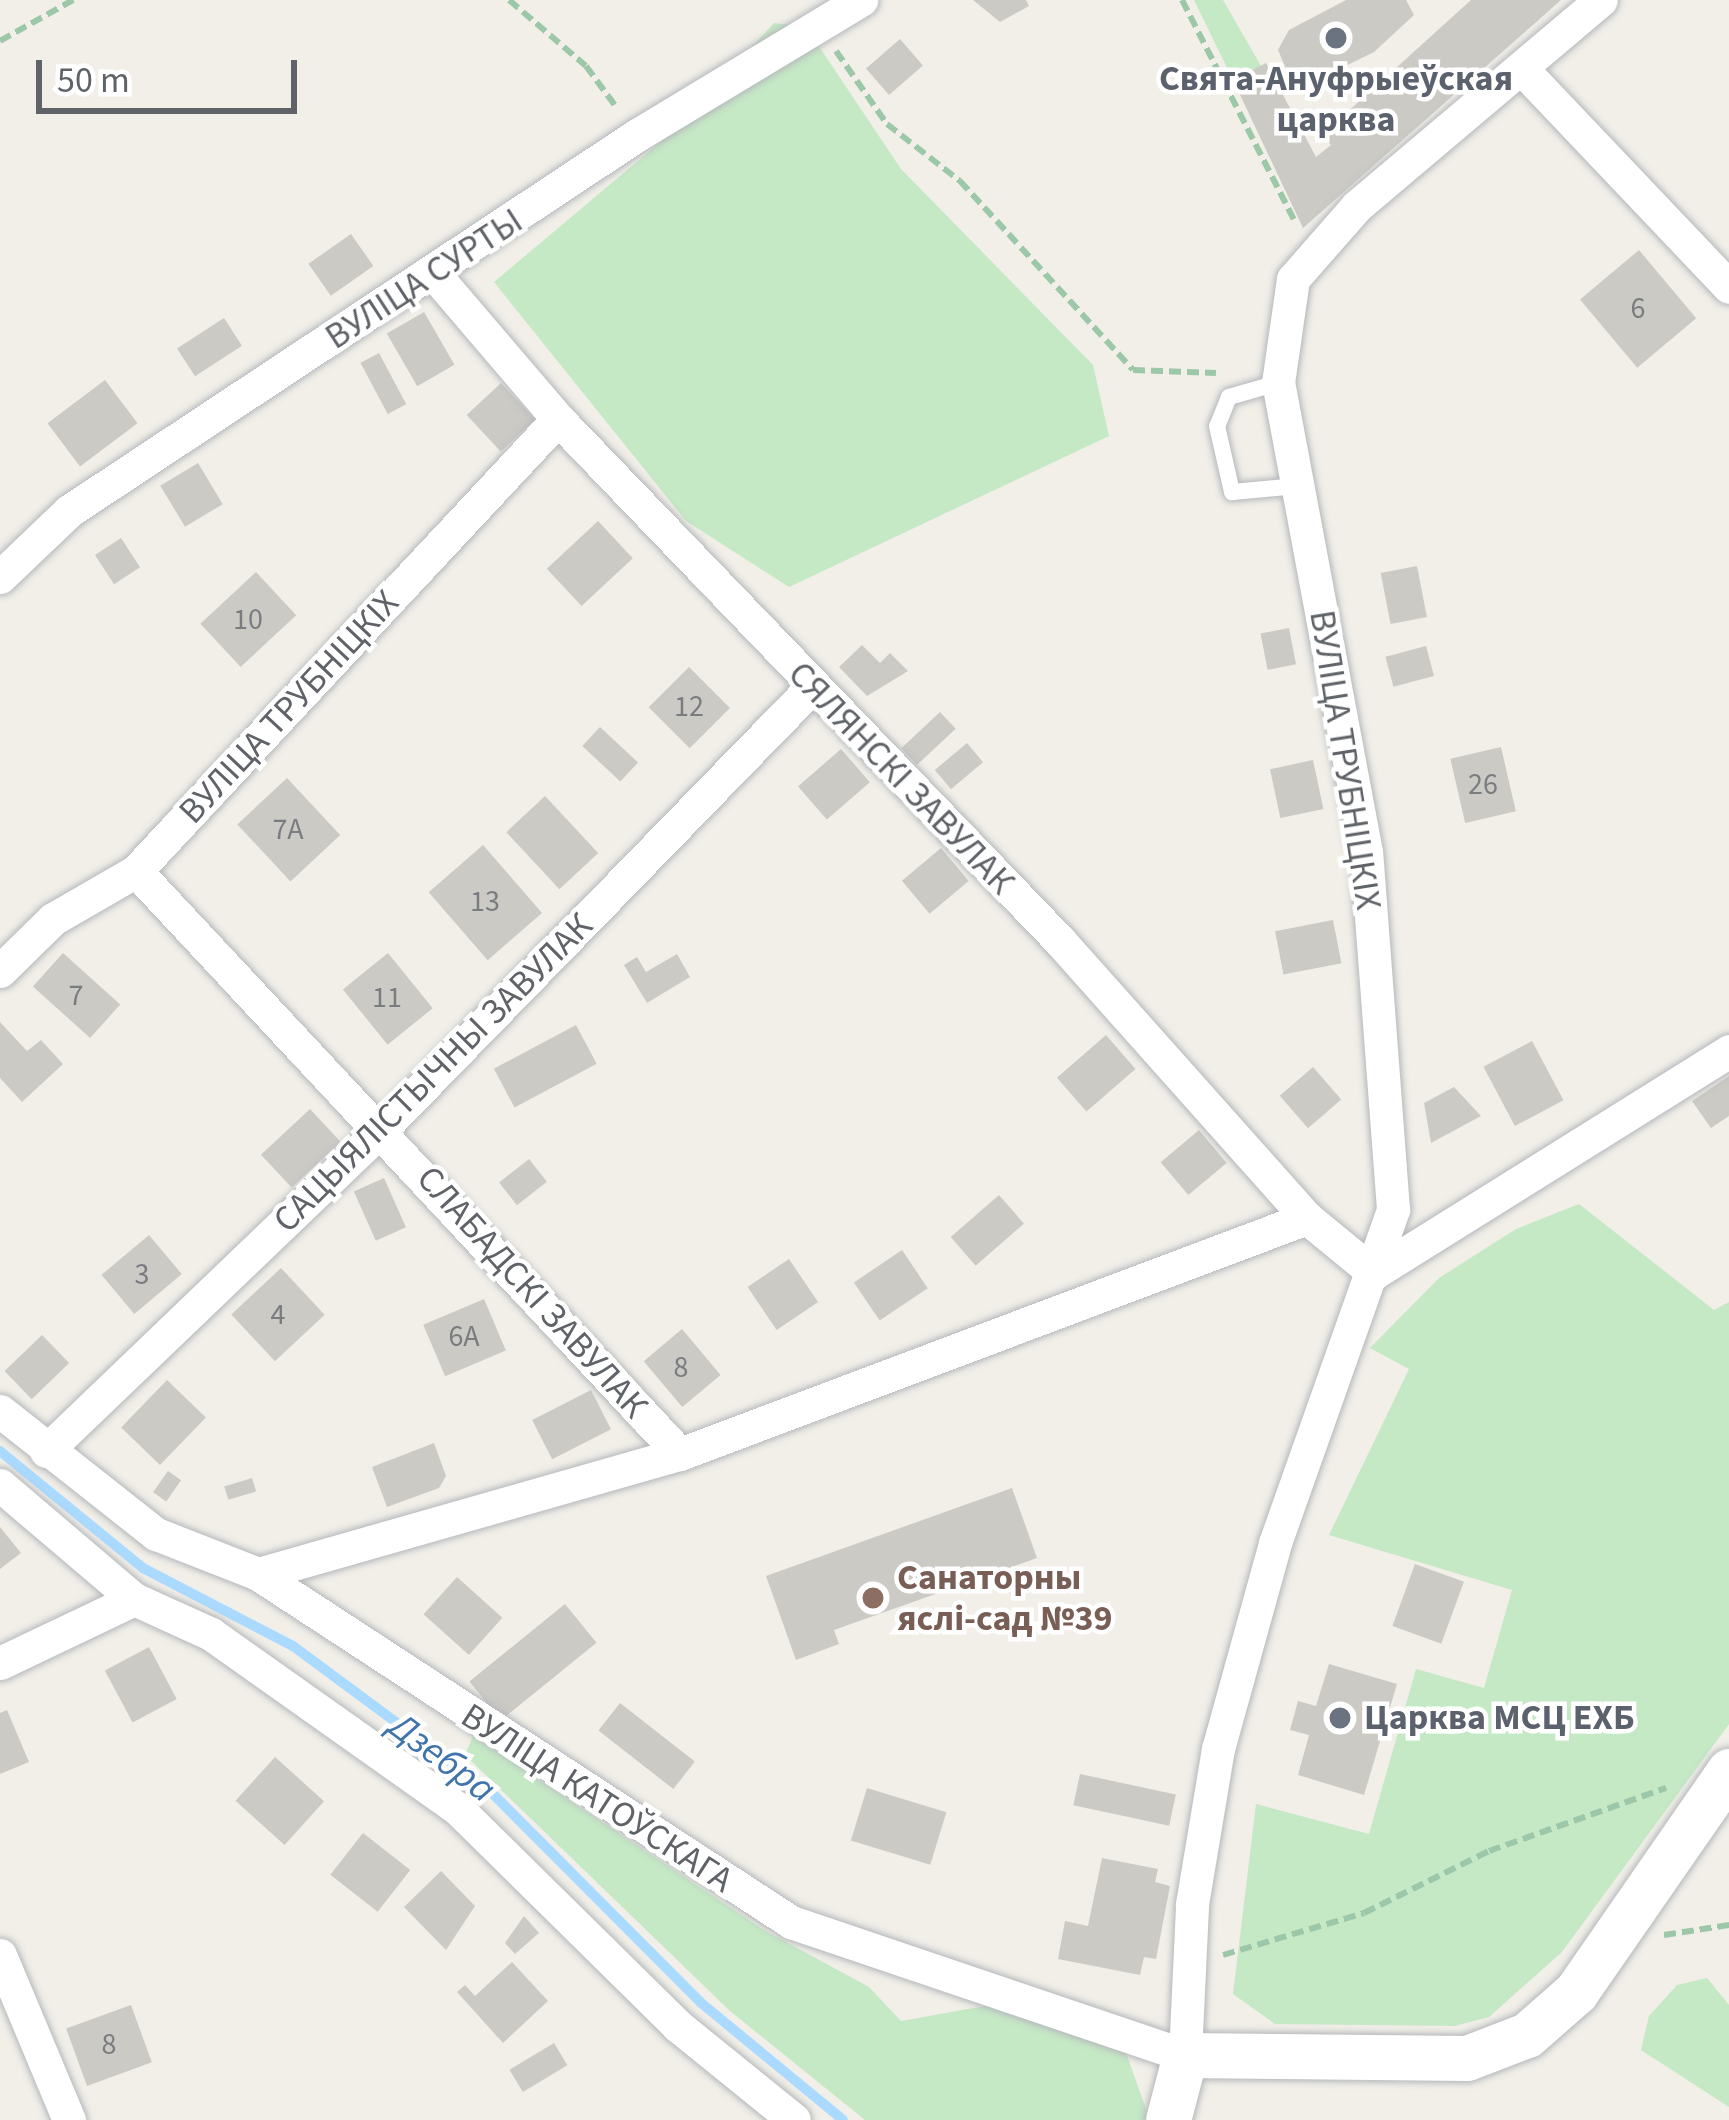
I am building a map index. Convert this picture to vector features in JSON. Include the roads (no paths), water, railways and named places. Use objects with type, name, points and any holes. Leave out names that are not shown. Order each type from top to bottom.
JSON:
[{"type":"street","name":"ВУЛІЦА СУРТЫ","points":[[0,577],[69,511],[435,275],[637,135],[822,30],[861,0]]},
{"type":"street","points":[[1601,0],[1525,72],[1729,287]]},
{"type":"street","name":"ВУЛІЦА ТРУБНІЦКІХ","points":[[1185,2056],[1190,1960],[1218,1749],[1275,1543],[1393,1209],[1366,852],[1278,383],[1293,280],[1312,254],[1525,72]]},
{"type":"street","name":"СЯЛЯНСКІ ЗАВУЛАК","points":[[435,275],[557,418],[1060,941],[1307,1218],[1373,1274]]},
{"type":"street","name":"ВУЛІЦА ТРУБНІЦКІХ","points":[[0,971],[53,919],[136,871],[557,418]]},
{"type":"street","name":"САЦЫЯЛІСТЫЧНЫ ЗАВУЛАК","points":[[46,1451],[382,1129],[812,687]]},
{"type":"street","name":"СЛАБАДСКІ ЗАВУЛАК","points":[[136,871],[382,1129],[680,1454]]},
{"type":"street","points":[[1373,1274],[1729,1051]]},
{"type":"street","name":"СЛАБАДСКІ ЗАВУЛАК","points":[[258,1574],[680,1454],[1307,1218]]},
{"type":"street","name":"ВУЛІЦА КАТОЎСКАГА","points":[[0,1411],[156,1534],[258,1574],[791,1922],[1185,2056]]},
{"type":"street","points":[[0,1485],[134,1599],[212,1634],[458,1808],[678,2026],[794,2120]]},
{"type":"street","points":[[0,1663],[134,1599]]},
{"type":"street","points":[[1168,2120],[1185,2056],[1467,2058],[1527,2035],[1576,1992],[1729,1771]]},
{"type":"street","points":[[0,1955],[69,2120]]},
{"type":"lane","points":[[1278,383],[1229,397],[1217,426],[1232,492],[1298,486]]},
{"type":"waterway","name":"Дзебра","points":[[0,1451],[143,1568],[293,1646],[492,1793],[700,2002],[843,2120]]},
{"type":"place","name":"Свята-Ануфрыеўская царква","points":[[1336,38]]},
{"type":"place","name":"Санаторны яслі-сад №39","points":[[873,1598]]},
{"type":"place","name":"Царква МСЦ ЕХБ","points":[[1340,1718]]}]
